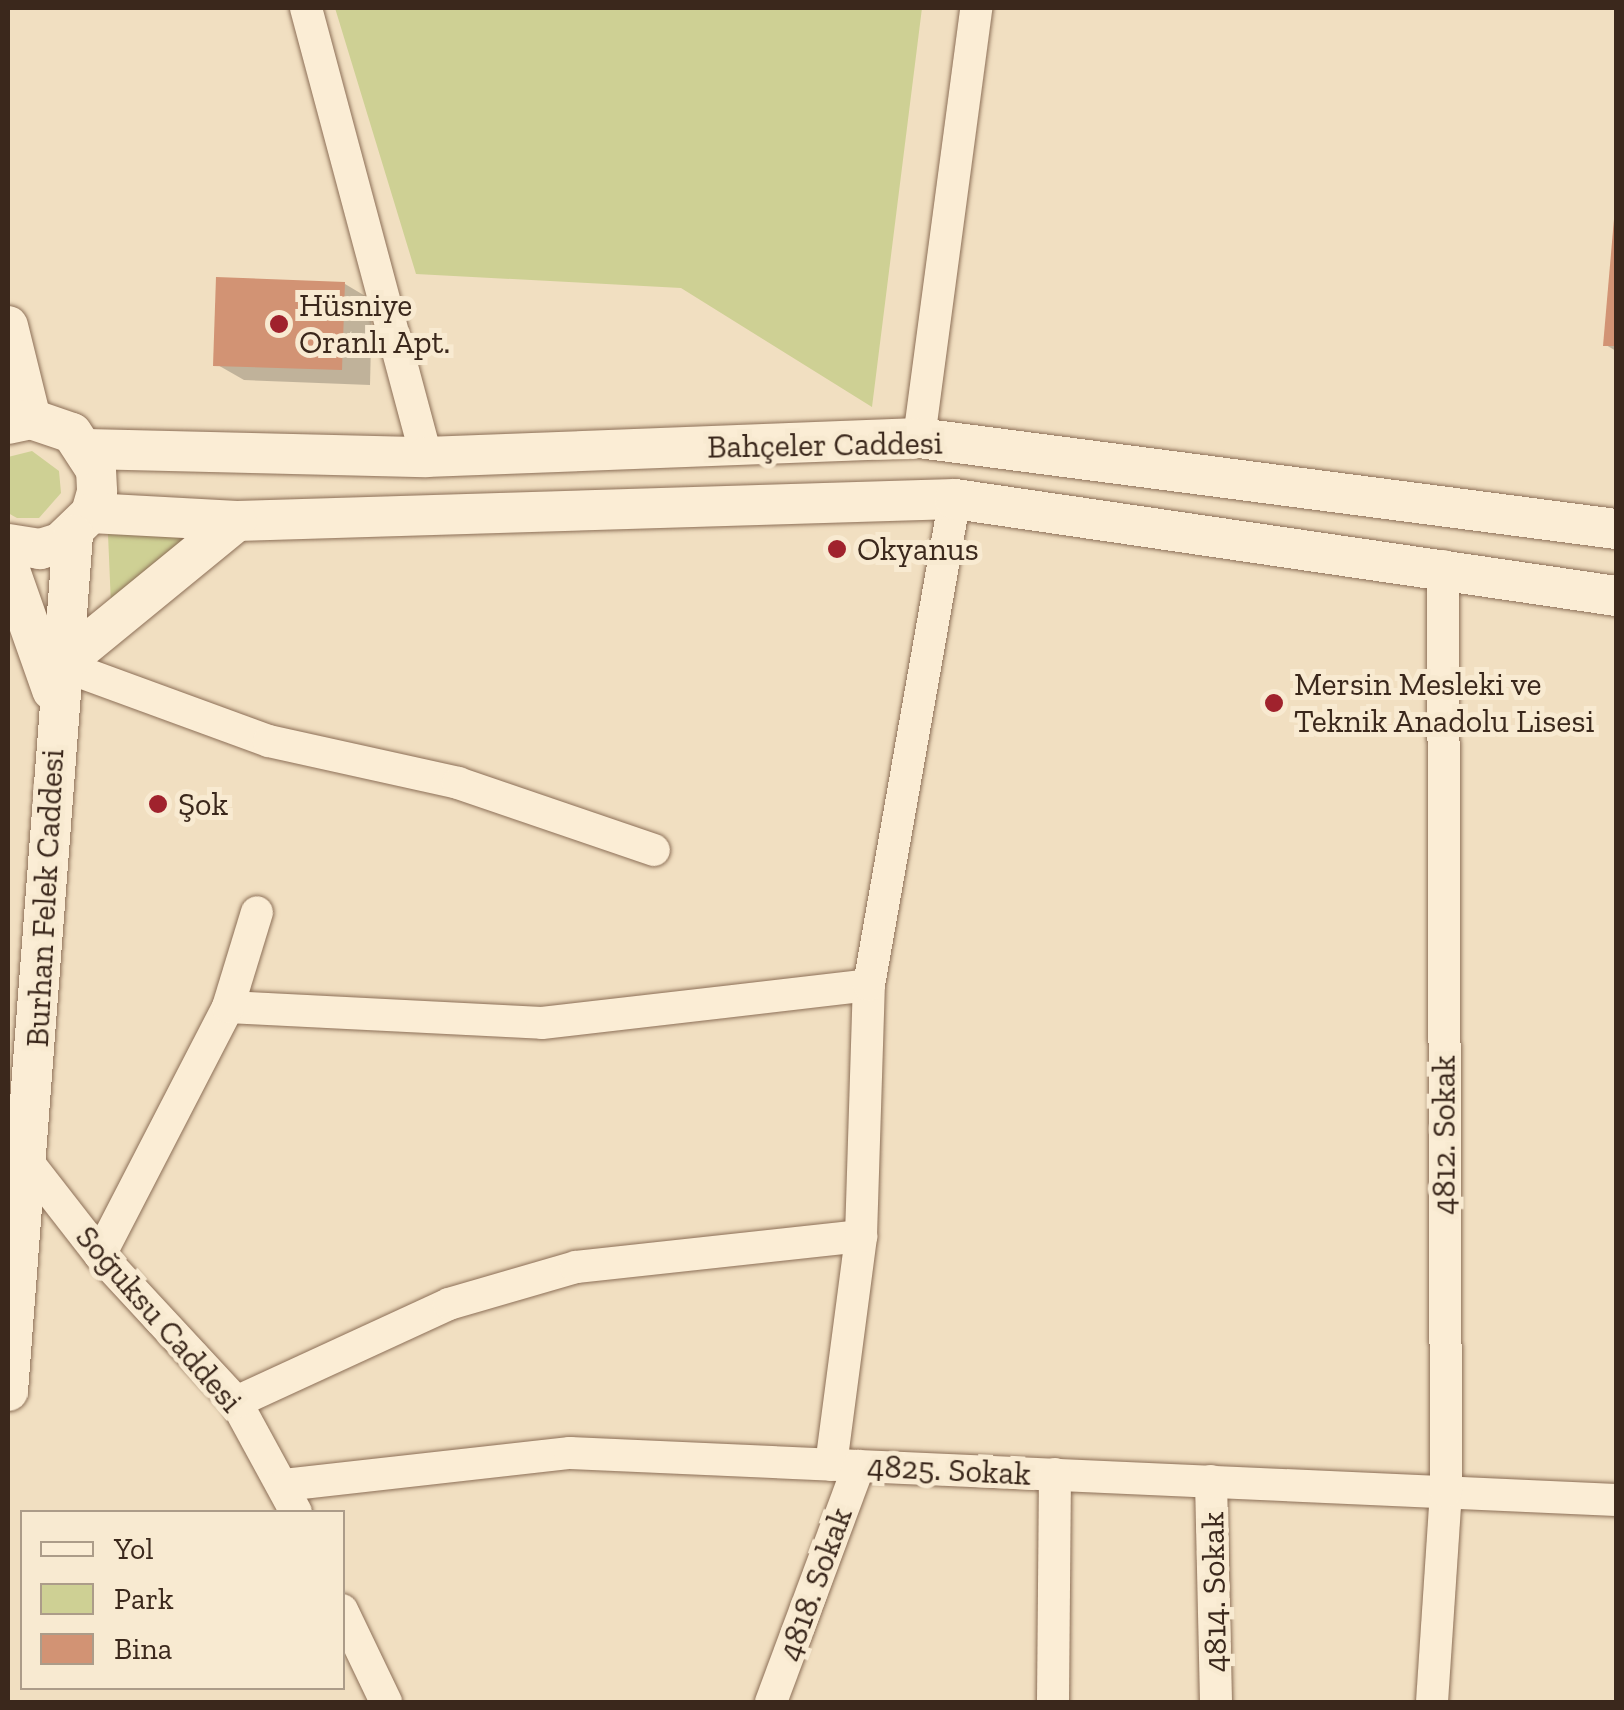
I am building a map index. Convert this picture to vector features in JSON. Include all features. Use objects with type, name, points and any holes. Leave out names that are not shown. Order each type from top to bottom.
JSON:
[{"type":"street","points":[[306,8],[426,457]]},
{"type":"street","points":[[919,438],[976,8]]},
{"type":"street","points":[[8,326],[14,422],[72,433],[87,449]]},
{"type":"street","name":"Bahçeler Caddesi","points":[[87,449],[426,457],[919,438],[1616,529]]},
{"type":"street","name":"Burhan Felek Caddesi","points":[[8,1392],[19,1149],[59,684],[82,524],[96,470],[87,449]]},
{"type":"street","name":"Bahçeler Caddesi","points":[[8,544],[40,549],[82,524],[955,498],[1442,566],[1616,596]]},
{"type":"street","name":"4818. Sokak","points":[[771,1702],[845,1465],[861,1236],[869,985],[955,498]]},
{"type":"street","points":[[59,684],[237,521]]},
{"type":"street","points":[[8,565],[59,684]]},
{"type":"street","name":"4812. Sokak","points":[[1432,1702],[1446,1492],[1442,566]]},
{"type":"street","points":[[59,684],[268,741],[458,783],[654,850]]},
{"type":"street","points":[[100,1255],[228,1008],[257,912]]},
{"type":"street","points":[[228,1008],[542,1023],[869,985]]},
{"type":"street","name":"Soğuksu Caddesi","points":[[19,1149],[100,1255],[236,1402],[290,1499]]},
{"type":"street","points":[[236,1402],[449,1304],[576,1267],[861,1236]]},
{"type":"street","name":"4825. Sokak","points":[[290,1499],[570,1453],[1616,1500]]},
{"type":"street","points":[[1054,1702],[1055,1474]]},
{"type":"street","name":"4814. Sokak","points":[[1212,1481],[1216,1702]]},
{"type":"street","points":[[345,1616],[386,1702]]},
{"type":"green space","points":[[335,8],[922,8],[872,407],[681,288],[416,274]]},
{"type":"green space","points":[[32,451],[59,471],[61,493],[39,518],[17,518],[8,513],[8,457]]},
{"type":"green space","points":[[108,534],[191,538],[111,605]]},
{"type":"building","points":[[1614,219],[1616,346],[1603,346]]},
{"type":"building","name":"Hüsniye Oranlı Apt.","points":[[216,277],[345,282],[342,370],[213,366]]},
{"type":"place","name":"Hüsniye Oranlı Apt.","points":[[279,324]]},
{"type":"place","name":"Okyanus","points":[[837,549]]},
{"type":"place","name":"Mersin Mesleki ve Teknik Anadolu Lisesi","points":[[1274,703]]},
{"type":"place","name":"Şok","points":[[158,804]]}]
